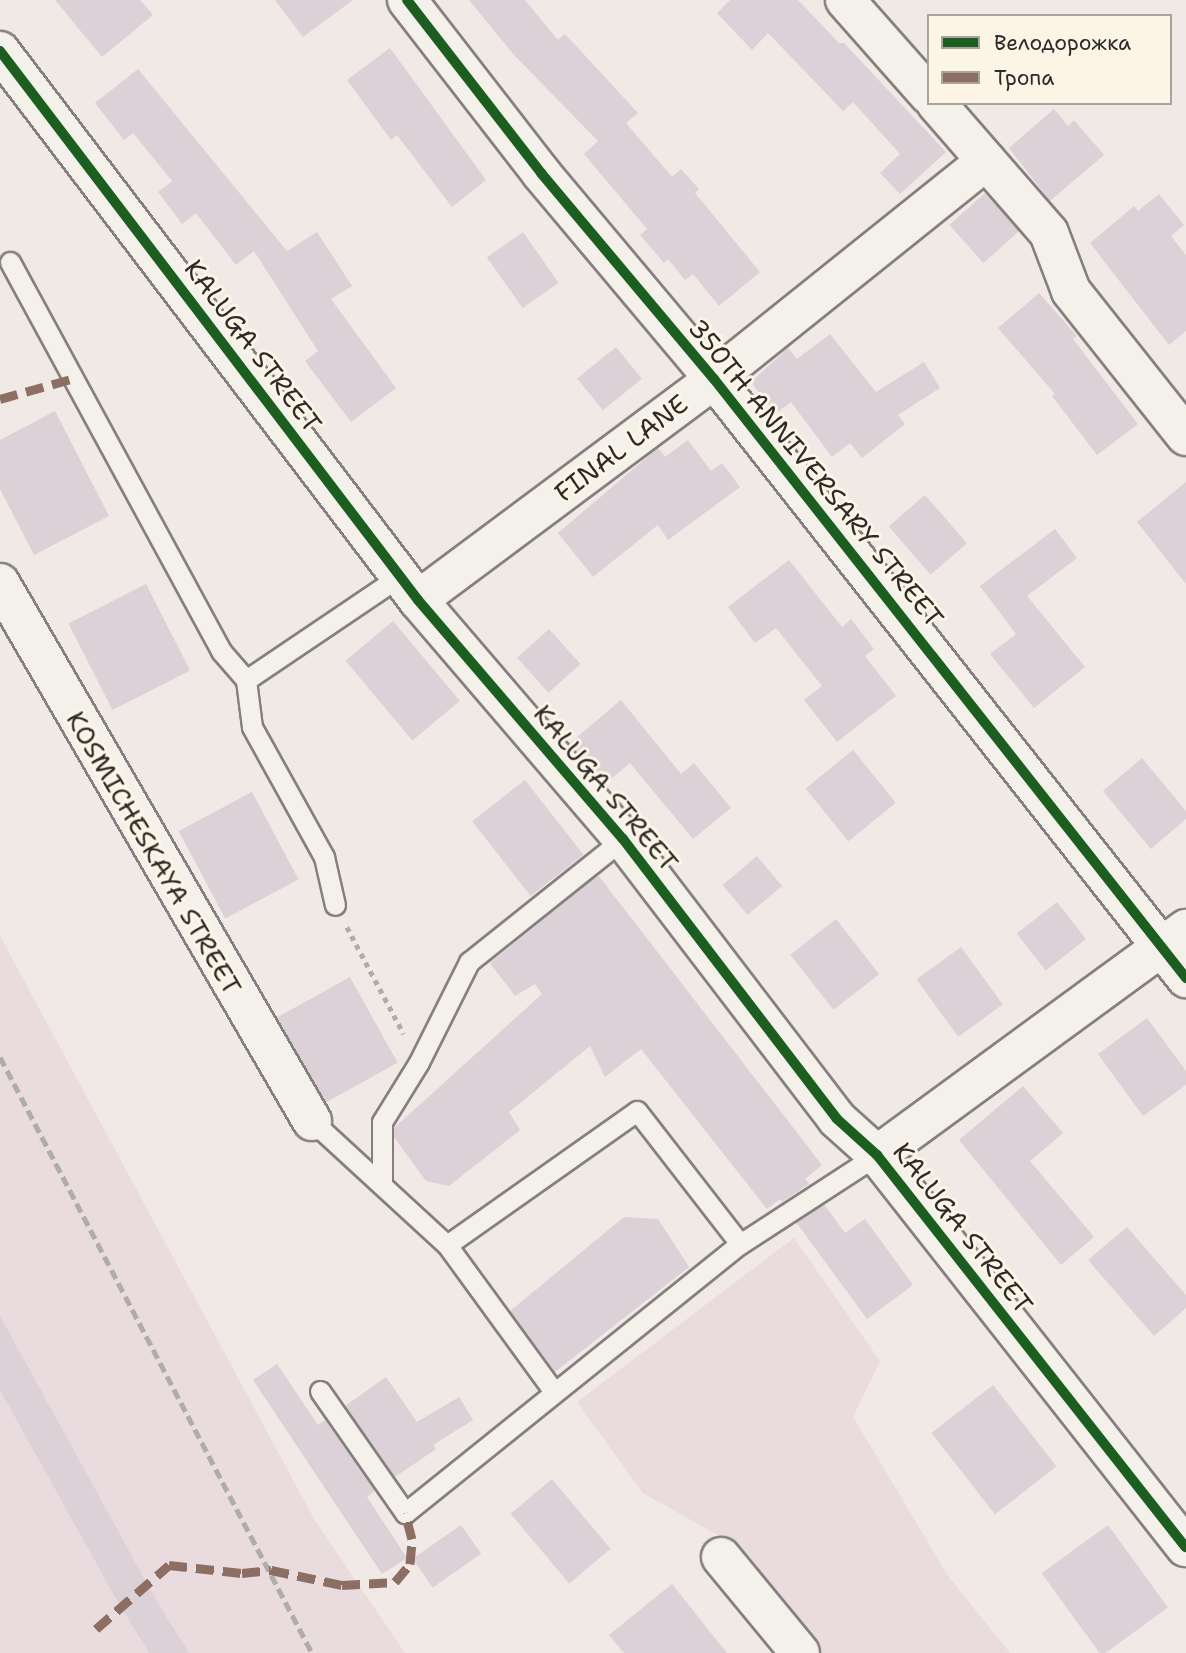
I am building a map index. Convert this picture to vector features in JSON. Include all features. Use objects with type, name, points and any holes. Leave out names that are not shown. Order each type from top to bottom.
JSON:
[{"type":"street","name":"350TH ANNIVERSARY STREET","points":[[407,0],[541,173],[715,379],[1174,938],[1186,978]]},
{"type":"street","points":[[845,0],[927,93]]},
{"type":"street","name":"KALUGA STREET","points":[[3,61],[409,588],[623,839],[837,1119],[877,1155],[1186,1547]]},
{"type":"street","points":[[938,105],[1049,233],[1071,291],[1186,436]]},
{"type":"street","name":"FINAL LANE","points":[[409,588],[715,379],[986,161]]},
{"type":"street","name":"KOSMICHESKAYA STREET","points":[[0,583],[312,1121]]},
{"type":"street","points":[[877,1155],[1174,938]]},
{"type":"street","points":[[721,1557],[800,1653]]},
{"type":"lane","points":[[10,262],[221,651],[246,680],[252,727],[324,857],[335,905]]},
{"type":"lane","points":[[246,680],[409,588]]},
{"type":"lane","points":[[382,1185],[382,1122],[419,1062],[469,962],[623,839]]},
{"type":"lane","points":[[447,1245],[637,1111],[740,1244]]},
{"type":"lane","points":[[312,1121],[447,1245],[554,1392]]},
{"type":"lane","points":[[320,1391],[405,1513],[740,1244],[877,1155]]},
{"type":"path","points":[[335,905],[419,1062]]},
{"type":"shaded area","points":[[0,936],[314,1519],[405,1653],[0,1653]]},
{"type":"shaded area","points":[[794,1238],[880,1361],[853,1417],[948,1576],[1010,1653],[820,1653],[730,1542],[643,1493],[577,1402]]},
{"type":"building","points":[[55,0],[140,0],[153,15],[102,57]]},
{"type":"building","points":[[275,0],[353,0],[303,37]]},
{"type":"building","points":[[469,0],[525,0],[558,40],[565,34],[638,113],[626,123],[672,177],[681,169],[699,189],[695,193],[760,272],[719,306],[693,274],[685,280],[668,259],[664,263],[640,235],[647,229],[584,154],[598,141],[513,54]]},
{"type":"building","points":[[730,0],[798,0],[839,43],[844,43],[946,152],[900,194],[880,173],[900,154],[853,102],[843,111],[768,33],[752,50],[717,13]]},
{"type":"building","points":[[390,48],[486,180],[452,207],[397,135],[391,140],[347,80]]},
{"type":"building","points":[[138,69],[287,251],[317,232],[352,286],[331,299],[396,388],[351,422],[305,361],[318,351],[254,251],[236,265],[196,213],[182,224],[158,192],[172,181],[133,133],[124,140],[95,103]]},
{"type":"building","points":[[1054,109],[1068,126],[1074,120],[1104,155],[1050,201],[1009,148]]},
{"type":"building","points":[[985,193],[1019,231],[983,263],[949,225]]},
{"type":"building","points":[[1159,194],[1184,225],[1171,236],[1186,255],[1186,331],[1169,345],[1090,243],[1134,206],[1138,211]]},
{"type":"building","points":[[523,232],[559,283],[523,308],[487,257]]},
{"type":"building","points":[[1039,293],[1077,336],[1073,339],[1138,424],[1097,455],[1052,396],[1055,394],[998,328]]},
{"type":"building","points":[[830,334],[876,392],[924,362],[940,388],[898,415],[905,424],[862,458],[850,443],[832,457],[791,402],[775,414],[751,382],[788,348],[797,359]]},
{"type":"building","points":[[616,347],[642,379],[603,410],[577,378]]},
{"type":"building","points":[[55,411],[109,516],[34,555],[0,489],[0,440]]},
{"type":"building","points":[[688,440],[711,471],[722,463],[740,487],[668,540],[658,525],[593,577],[558,533],[658,448],[665,457]]},
{"type":"building","points":[[1186,482],[1186,584],[1137,522]]},
{"type":"building","points":[[925,495],[967,543],[931,575],[889,526]]},
{"type":"building","points":[[1055,529],[1077,558],[1027,596],[1085,667],[1034,708],[990,654],[1016,634],[980,586]]},
{"type":"building","points":[[789,560],[842,627],[851,619],[874,649],[865,656],[896,696],[837,742],[804,700],[822,686],[776,628],[755,643],[728,607]]},
{"type":"building","points":[[146,584],[190,670],[113,710],[68,623]]},
{"type":"building","points":[[393,621],[460,701],[412,741],[346,661]]},
{"type":"building","points":[[549,629],[580,664],[548,693],[517,658]]},
{"type":"building","points":[[621,700],[681,774],[694,763],[731,808],[693,839],[630,763],[605,784],[570,743]]},
{"type":"building","points":[[853,750],[896,803],[848,841],[806,788]]},
{"type":"building","points":[[1142,758],[1186,811],[1186,819],[1151,849],[1103,791]]},
{"type":"building","points":[[525,780],[583,855],[531,896],[472,821]]},
{"type":"building","points":[[252,792],[298,879],[225,918],[179,831]]},
{"type":"building","points":[[757,856],[782,886],[748,915],[723,885]]},
{"type":"building","points":[[598,875],[822,1165],[805,1179],[809,1184],[782,1202],[780,1199],[767,1209],[641,1049],[605,1077],[590,1046],[509,1112],[520,1130],[449,1186],[426,1181],[394,1137],[394,1128],[542,994],[535,984],[515,996],[490,963]]},
{"type":"building","points":[[1057,902],[1086,939],[1046,970],[1017,933]]},
{"type":"building","points":[[836,919],[879,974],[833,1010],[790,955]]},
{"type":"building","points":[[961,947],[1003,1004],[958,1037],[917,979]]},
{"type":"building","points":[[350,977],[398,1063],[325,1103],[277,1017]]},
{"type":"building","points":[[1147,1018],[1186,1071],[1186,1085],[1143,1116],[1098,1054]]},
{"type":"building","points":[[1023,1086],[1063,1133],[1030,1161],[1094,1237],[1061,1265],[959,1140]]},
{"type":"building","points":[[824,1204],[845,1233],[865,1219],[913,1285],[867,1319],[796,1222]]},
{"type":"building","points":[[624,1217],[658,1219],[689,1267],[555,1372],[510,1311]]},
{"type":"building","points":[[1127,1227],[1186,1295],[1186,1308],[1154,1336],[1088,1260]]},
{"type":"building","points":[[0,1316],[156,1600],[189,1653],[149,1653],[114,1595],[0,1390]]},
{"type":"building","points":[[277,1364],[318,1425],[325,1420],[375,1491],[367,1497],[407,1558],[382,1574],[253,1380]]},
{"type":"building","points":[[386,1377],[417,1422],[459,1397],[473,1420],[433,1445],[436,1449],[395,1477],[345,1406]]},
{"type":"building","points":[[993,1385],[1056,1466],[995,1514],[932,1433]]},
{"type":"building","points":[[552,1479],[610,1549],[569,1583],[511,1514]]},
{"type":"building","points":[[461,1525],[481,1554],[433,1588],[413,1559]]},
{"type":"building","points":[[1108,1525],[1168,1608],[1105,1653],[1100,1653],[1042,1573]]},
{"type":"building","points":[[672,1584],[727,1653],[624,1653],[609,1635]]},
{"type":"railway","points":[[0,1057],[312,1653]]},
{"type":"marked path","points":[[0,399],[71,379]]},
{"type":"marked path","points":[[96,1629],[169,1565],[242,1573],[271,1570],[342,1585],[395,1582],[410,1564],[412,1539],[405,1513]]},
{"type":"cycle path","points":[[407,0],[541,173],[714,379],[1186,978]]},
{"type":"cycle path","points":[[0,51],[418,600],[623,839],[837,1119],[877,1155],[1186,1547]]}]
